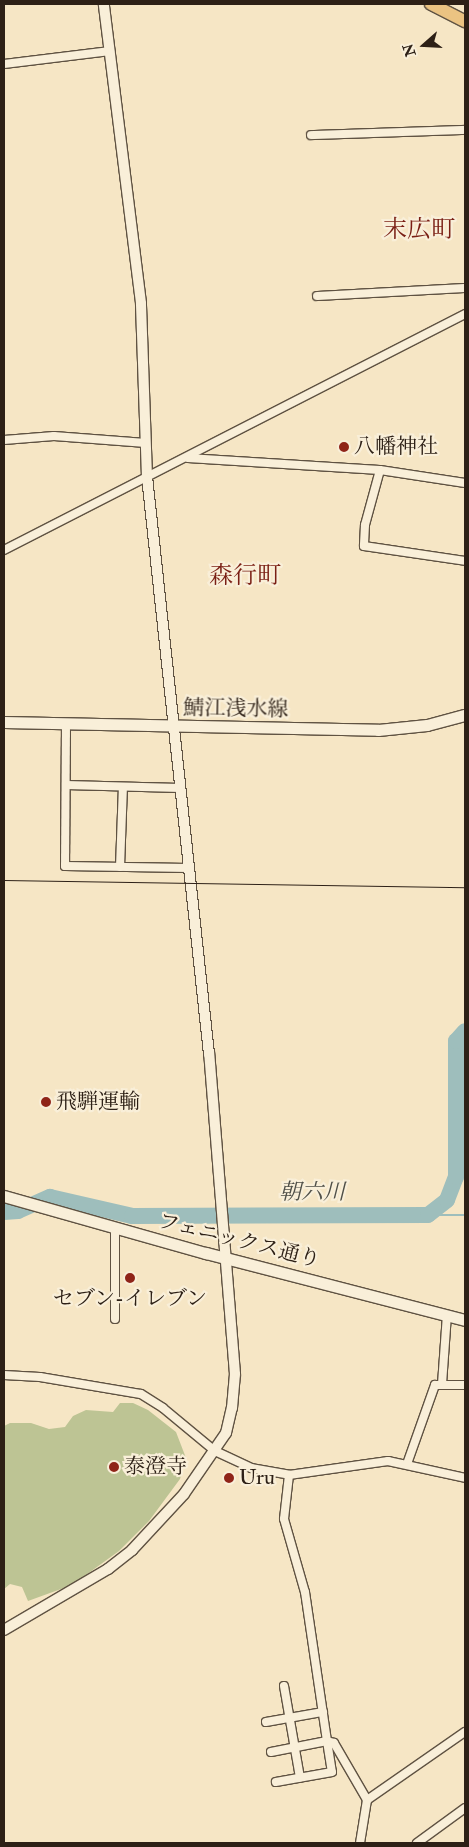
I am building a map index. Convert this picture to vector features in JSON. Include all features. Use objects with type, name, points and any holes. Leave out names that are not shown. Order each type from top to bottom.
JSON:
[{"type":"highway","points":[[431,4],[465,21]]},
{"type":"main road","name":"鯖江浅水線","points":[[4,722],[386,730],[427,725],[465,715]]},
{"type":"main road","name":"フェニックス通り","points":[[4,1196],[227,1259],[465,1320]]},
{"type":"street","points":[[4,1630],[88,1582],[132,1550],[184,1494],[226,1433],[233,1399],[235,1374],[223,1217],[147,477],[141,303],[104,4]]},
{"type":"street","points":[[4,64],[110,51]]},
{"type":"street","points":[[310,135],[465,130]]},
{"type":"street","points":[[317,296],[465,288]]},
{"type":"street","points":[[4,550],[465,314]]},
{"type":"street","points":[[4,440],[54,436],[146,443]]},
{"type":"street","points":[[186,458],[380,470],[465,482]]},
{"type":"street","points":[[380,470],[365,525],[364,546],[465,561]]},
{"type":"street","points":[[66,724],[65,866],[188,868]]},
{"type":"street","points":[[66,785],[180,788]]},
{"type":"street","points":[[120,867],[122,787]]},
{"type":"street","points":[[115,1228],[115,1319]]},
{"type":"street","points":[[442,1384],[447,1315]]},
{"type":"street","points":[[4,1375],[40,1377],[141,1394],[163,1408],[214,1451],[251,1468],[289,1475],[388,1461],[465,1478]]},
{"type":"street","points":[[407,1464],[435,1385],[465,1385]]},
{"type":"street","points":[[276,1782],[332,1772],[305,1592],[284,1519],[289,1475]]},
{"type":"street","points":[[284,1686],[300,1778]]},
{"type":"street","points":[[266,1722],[322,1712]]},
{"type":"street","points":[[367,1800],[465,1732]]},
{"type":"street","points":[[271,1752],[327,1741],[334,1743],[367,1800],[360,1843]]},
{"type":"street","points":[[417,1843],[465,1808]]},
{"type":"green space","points":[[120,1403],[133,1403],[148,1410],[176,1432],[186,1458],[180,1479],[149,1521],[119,1551],[72,1585],[28,1601],[22,1587],[10,1584],[4,1589],[4,1426],[10,1423],[31,1423],[49,1429],[65,1427],[73,1416],[86,1410],[113,1412]]},
{"type":"waterway","name":"朝六川","points":[[4,1212],[18,1211],[50,1197],[132,1216],[428,1215],[447,1200],[456,1177],[456,1041],[465,1031]]},
{"type":"waterway","points":[[428,1215],[465,1215]]},
{"type":"tram line","points":[[4,880],[465,887]]},
{"type":"place","name":"八幡神社","points":[[344,447]]},
{"type":"place","name":"飛騨運輸","points":[[46,1102]]},
{"type":"place","name":"セブン-イレブン","points":[[130,1278]]},
{"type":"place","name":"泰澄寺","points":[[114,1467]]},
{"type":"place","name":"Uru","points":[[229,1478]]},
{"type":"district","name":"末広町","points":[[419,230]]},
{"type":"district","name":"森行町","points":[[245,576]]}]
